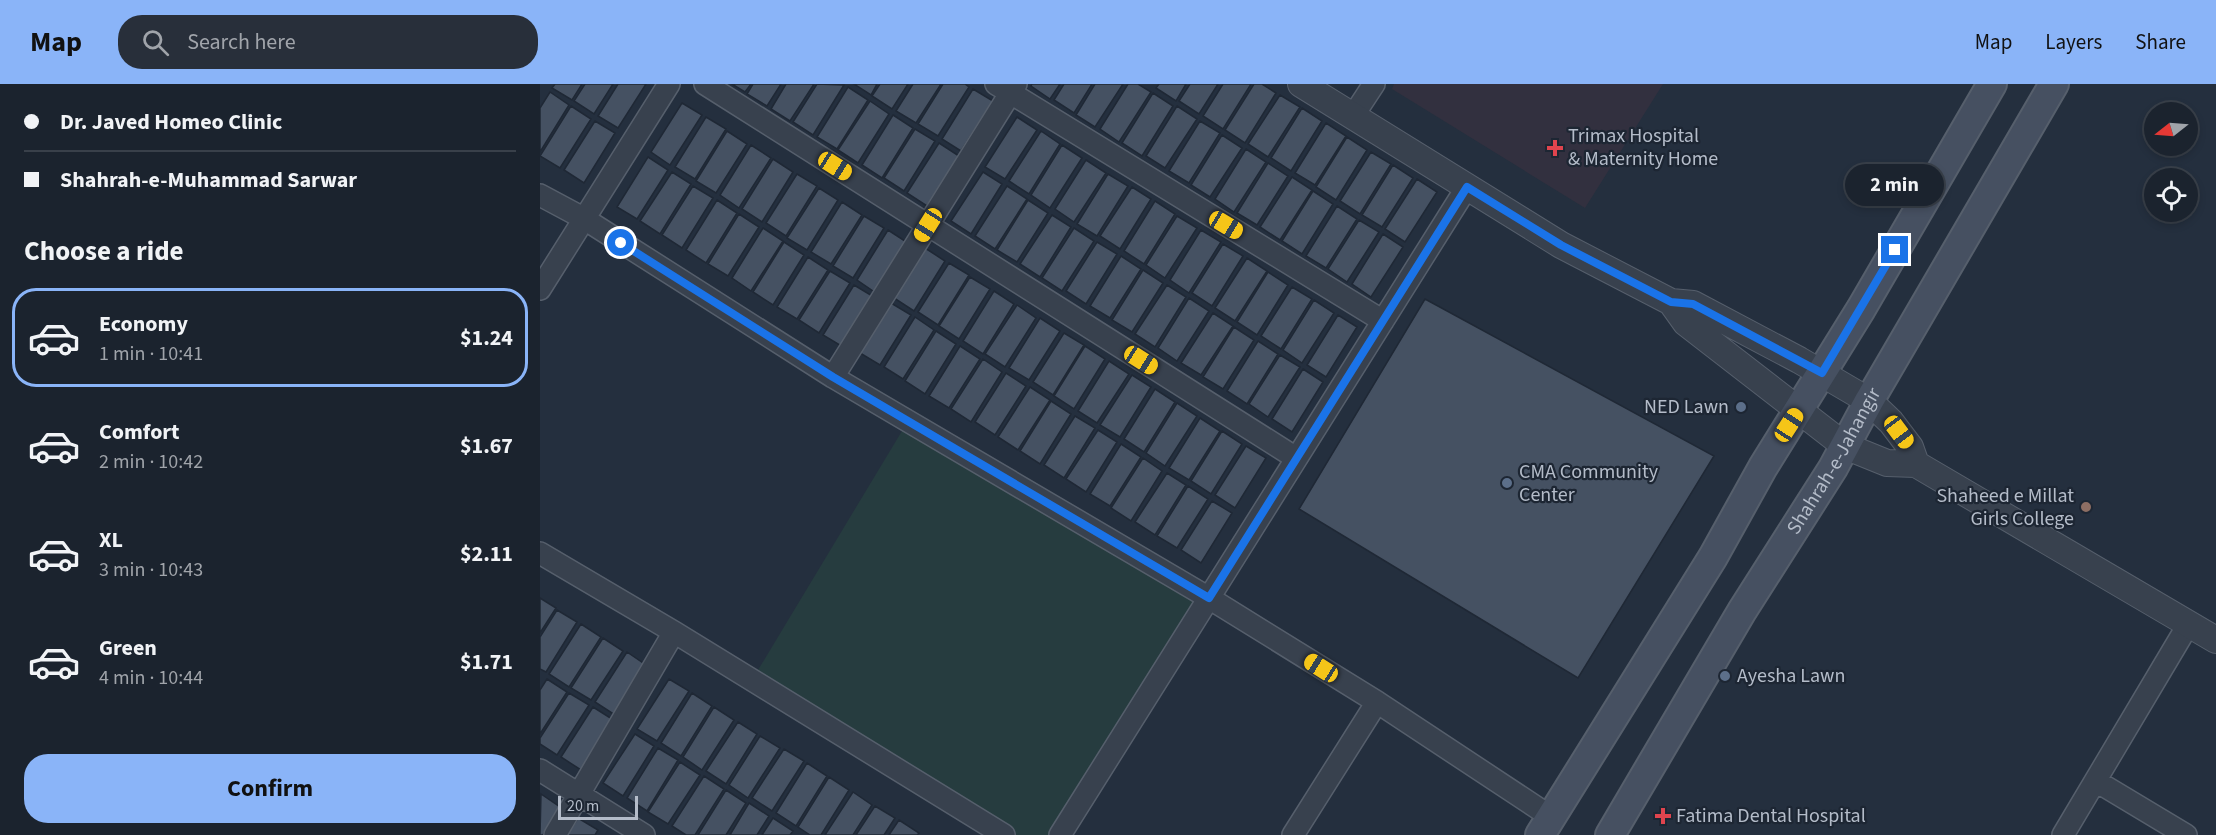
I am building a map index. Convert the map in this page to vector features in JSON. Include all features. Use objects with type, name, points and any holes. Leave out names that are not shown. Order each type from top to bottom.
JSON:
[{"type":"main road","points":[[1545,826],[1713,557],[1992,84]]},
{"type":"main road","name":"Shahrah-e-Jahangir","points":[[1610,835],[1742,611],[1845,446],[2054,84]]},
{"type":"street","points":[[540,289],[669,84]]},
{"type":"street","points":[[705,84],[1296,458]]},
{"type":"street","points":[[1301,84],[1561,245],[1671,302],[1693,304],[1822,373],[1869,401],[1891,422],[1910,447],[1916,464]]},
{"type":"street","points":[[1353,116],[1374,84]]},
{"type":"street","points":[[833,377],[928,225],[1008,87],[1383,321]]},
{"type":"street","points":[[1060,835],[1467,187]]},
{"type":"street","points":[[540,195],[583,218],[833,377],[1209,598],[1377,702],[1545,826]]},
{"type":"street","points":[[1671,302],[1686,323],[1845,446],[1887,463],[1916,464],[2216,640]]},
{"type":"street","points":[[540,554],[674,632],[1004,835]]},
{"type":"street","points":[[2063,835],[2188,625]]},
{"type":"street","points":[[555,835],[580,796],[674,632]]},
{"type":"street","points":[[1293,835],[1377,702]]},
{"type":"street","points":[[540,770],[644,835]]},
{"type":"street","points":[[2096,781],[2186,835]]},
{"type":"shaded area","name":"Trimax Hospital & Maternity Home","points":[[1394,84],[1663,84],[1585,208],[1392,89]]},
{"type":"green space","points":[[908,421],[1209,598],[1060,835],[1004,835],[752,680]]},
{"type":"building","points":[[555,84],[582,84],[572,100],[552,88]]},
{"type":"building","points":[[585,84],[613,84],[594,114],[574,101]]},
{"type":"building","points":[[618,84],[646,84],[618,128],[598,116]]},
{"type":"building","points":[[732,84],[751,84],[745,92]]},
{"type":"building","points":[[753,84],[781,84],[767,106],[747,94]]},
{"type":"building","points":[[786,84],[814,84],[790,121],[771,109]]},
{"type":"building","points":[[817,84],[844,85],[813,135],[793,122]]},
{"type":"building","points":[[854,84],[877,84],[871,95]]},
{"type":"building","points":[[880,84],[908,84],[892,109],[872,96]]},
{"type":"building","points":[[913,84],[941,84],[916,123],[896,111]]},
{"type":"building","points":[[943,84],[965,84],[969,87],[938,136],[918,124]]},
{"type":"building","points":[[1032,84],[1060,84],[1050,99],[1031,86]]},
{"type":"building","points":[[1064,84],[1092,84],[1074,113],[1054,100]]},
{"type":"building","points":[[1095,84],[1123,84],[1095,127],[1076,115]]},
{"type":"building","points":[[1128,84],[1138,84],[1151,92],[1119,142],[1100,129]]},
{"type":"building","points":[[1159,84],[1186,84],[1176,101],[1156,88]]},
{"type":"building","points":[[1190,84],[1218,84],[1199,114],[1179,101]]},
{"type":"building","points":[[1223,84],[1251,84],[1223,129],[1203,116]]},
{"type":"building","points":[[1254,84],[1262,84],[1276,93],[1245,143],[1225,130]]},
{"type":"building","points":[[848,87],[868,100],[837,149],[817,137]]},
{"type":"building","points":[[973,89],[993,101],[961,151],[942,139]]},
{"type":"building","points":[[550,92],[569,105],[540,152],[540,108]]},
{"type":"building","points":[[1153,93],[1173,106],[1142,156],[1122,143]]},
{"type":"building","points":[[1280,95],[1300,107],[1268,157],[1248,144]]},
{"type":"building","points":[[870,101],[889,114],[858,163],[838,150]]},
{"type":"building","points":[[682,103],[702,115],[670,165],[651,152]]},
{"type":"building","points":[[571,106],[591,119],[560,168],[540,156]]},
{"type":"building","points":[[1177,106],[1197,119],[1165,168],[1146,156]]},
{"type":"building","points":[[1302,108],[1322,121],[1291,171],[1271,158]]},
{"type":"building","points":[[893,115],[913,128],[882,178],[862,165]]},
{"type":"building","points":[[706,117],[726,129],[695,179],[675,167]]},
{"type":"building","points":[[1017,117],[1037,130],[1005,179],[985,167]]},
{"type":"building","points":[[595,121],[615,133],[584,183],[564,170]]},
{"type":"building","points":[[1200,121],[1220,133],[1189,183],[1169,171]]},
{"type":"building","points":[[1326,123],[1346,136],[1315,185],[1295,173]]},
{"type":"building","points":[[915,129],[935,141],[904,191],[884,178]]},
{"type":"building","points":[[727,131],[747,144],[716,193],[696,181]]},
{"type":"building","points":[[1041,131],[1060,144],[1029,194],[1009,181]]},
{"type":"building","points":[[1222,135],[1242,148],[1210,197],[1191,185]]},
{"type":"building","points":[[1347,137],[1367,150],[1336,200],[1316,187]]},
{"type":"building","points":[[939,143],[959,156],[927,206],[907,193]]},
{"type":"building","points":[[751,145],[771,158],[739,208],[720,195]]},
{"type":"building","points":[[1062,145],[1082,158],[1050,208],[1031,195]]},
{"type":"building","points":[[1246,149],[1266,162],[1234,212],[1215,199]]},
{"type":"building","points":[[1371,152],[1391,164],[1360,214],[1340,201]]},
{"type":"building","points":[[648,157],[668,170],[637,219],[617,207]]},
{"type":"building","points":[[773,159],[793,172],[762,222],[742,209]]},
{"type":"building","points":[[1086,160],[1106,173],[1074,222],[1055,209]]},
{"type":"building","points":[[1268,163],[1288,176],[1257,225],[1237,213]]},
{"type":"building","points":[[1393,165],[1413,178],[1382,227],[1362,215]]},
{"type":"building","points":[[672,172],[691,184],[660,234],[640,221]]},
{"type":"building","points":[[983,172],[1002,184],[971,234],[951,221]]},
{"type":"building","points":[[797,174],[817,186],[786,236],[766,223]]},
{"type":"building","points":[[1108,174],[1128,186],[1097,236],[1077,224]]},
{"type":"building","points":[[1292,177],[1312,190],[1280,240],[1260,227]]},
{"type":"building","points":[[1417,179],[1437,192],[1405,242],[1385,229]]},
{"type":"building","points":[[693,186],[713,198],[682,248],[662,235]]},
{"type":"building","points":[[1007,186],[1027,199],[995,249],[975,236]]},
{"type":"building","points":[[1132,187],[1151,199],[1120,249],[1100,236]]},
{"type":"building","points":[[819,188],[838,200],[807,250],[787,238]]},
{"type":"building","points":[[1313,191],[1333,204],[1302,254],[1282,241]]},
{"type":"building","points":[[717,200],[737,213],[706,263],[686,250]]},
{"type":"building","points":[[1028,200],[1048,213],[1017,262],[997,250]]},
{"type":"building","points":[[1155,201],[1175,214],[1144,264],[1124,251]]},
{"type":"building","points":[[842,202],[862,215],[831,264],[811,252]]},
{"type":"building","points":[[1337,206],[1357,219],[1326,268],[1306,256]]},
{"type":"building","points":[[739,214],[759,227],[728,276],[708,264]]},
{"type":"building","points":[[1052,215],[1071,227],[1040,277],[1020,264]]},
{"type":"building","points":[[864,216],[884,228],[853,278],[833,266]]},
{"type":"building","points":[[1177,216],[1197,228],[1165,278],[1146,265]]},
{"type":"building","points":[[1359,220],[1379,232],[1347,282],[1328,269]]},
{"type":"building","points":[[763,228],[783,241],[751,291],[732,278]]},
{"type":"building","points":[[1074,228],[1094,241],[1062,291],[1042,278]]},
{"type":"building","points":[[888,230],[908,243],[876,293],[857,280]]},
{"type":"building","points":[[1201,230],[1221,242],[1189,293],[1170,280]]},
{"type":"building","points":[[1383,234],[1403,247],[1371,297],[1352,284]]},
{"type":"building","points":[[784,242],[804,255],[773,305],[753,292]]},
{"type":"building","points":[[1097,242],[1117,254],[1086,304],[1066,291]]},
{"type":"building","points":[[1223,244],[1243,256],[1212,306],[1192,293]]},
{"type":"building","points":[[925,248],[945,261],[914,311],[894,298]]},
{"type":"building","points":[[1121,256],[1141,269],[1110,318],[1090,306]]},
{"type":"building","points":[[808,257],[828,270],[797,319],[777,307]]},
{"type":"building","points":[[1247,258],[1267,271],[1235,321],[1215,308]]},
{"type":"building","points":[[949,263],[969,275],[938,325],[918,312]]},
{"type":"building","points":[[1143,270],[1163,283],[1132,332],[1112,320]]},
{"type":"building","points":[[830,271],[850,283],[819,333],[799,320]]},
{"type":"building","points":[[1268,272],[1288,285],[1257,335],[1237,322]]},
{"type":"building","points":[[970,277],[990,289],[959,339],[939,326]]},
{"type":"building","points":[[854,285],[874,297],[843,347],[823,335]]},
{"type":"building","points":[[1167,285],[1186,297],[1155,347],[1135,334]]},
{"type":"building","points":[[1292,287],[1312,299],[1281,349],[1261,336]]},
{"type":"building","points":[[994,291],[1014,304],[983,354],[963,341]]},
{"type":"building","points":[[1189,298],[1209,311],[1177,361],[1158,348]]},
{"type":"building","name":"CMA Community Center","points":[[1425,299],[1714,456],[1578,678],[1299,509]]},
{"type":"building","points":[[1314,300],[1334,313],[1302,363],[1283,350]]},
{"type":"building","points":[[891,303],[911,315],[880,365],[860,353]]},
{"type":"building","points":[[1017,305],[1036,318],[1005,367],[985,354]]},
{"type":"building","points":[[1213,313],[1233,326],[1201,375],[1181,363]]},
{"type":"building","points":[[1338,315],[1357,327],[1326,377],[1307,365]]},
{"type":"building","points":[[915,317],[934,330],[903,379],[884,367]]},
{"type":"building","points":[[1040,318],[1060,331],[1029,380],[1009,368]]},
{"type":"building","points":[[1234,327],[1254,340],[1223,389],[1203,377]]},
{"type":"building","points":[[936,331],[956,344],[925,394],[905,381]]},
{"type":"building","points":[[1064,333],[1084,345],[1053,395],[1033,382]]},
{"type":"building","points":[[1258,341],[1278,354],[1247,404],[1227,391]]},
{"type":"building","points":[[960,346],[980,359],[949,408],[929,396]]},
{"type":"building","points":[[1085,346],[1105,359],[1074,409],[1054,396]]},
{"type":"building","points":[[1280,355],[1300,367],[1268,417],[1249,404]]},
{"type":"building","points":[[983,359],[1002,372],[971,422],[951,409]]},
{"type":"building","points":[[1109,361],[1129,374],[1097,423],[1078,411]]},
{"type":"building","points":[[1303,369],[1323,382],[1292,432],[1272,419]]},
{"type":"building","points":[[1006,373],[1026,386],[995,435],[975,422]]},
{"type":"building","points":[[1132,375],[1151,387],[1120,437],[1100,425]]},
{"type":"building","points":[[1030,387],[1050,400],[1018,450],[998,437]]},
{"type":"building","points":[[1155,389],[1175,402],[1144,452],[1124,439]]},
{"type":"building","points":[[1051,401],[1071,414],[1040,464],[1020,451]]},
{"type":"building","points":[[1177,403],[1197,416],[1165,466],[1146,453]]},
{"type":"building","points":[[1075,416],[1095,428],[1064,478],[1044,465]]},
{"type":"building","points":[[1200,418],[1220,431],[1189,480],[1169,468]]},
{"type":"building","points":[[1098,430],[1117,442],[1086,492],[1066,479]]},
{"type":"building","points":[[1222,431],[1242,444],[1211,494],[1191,481]]},
{"type":"building","points":[[1121,444],[1141,457],[1110,506],[1090,494]]},
{"type":"building","points":[[1246,446],[1266,458],[1235,508],[1215,495]]},
{"type":"building","points":[[1143,458],[1162,471],[1131,521],[1111,508]]},
{"type":"building","points":[[1167,473],[1186,485],[1155,535],[1135,522]]},
{"type":"building","points":[[1188,486],[1208,499],[1177,548],[1157,536]]},
{"type":"building","points":[[1212,501],[1232,513],[1201,563],[1181,550]]},
{"type":"building","points":[[540,598],[556,608],[540,633]]},
{"type":"building","points":[[557,610],[577,622],[546,672],[540,669],[540,637]]},
{"type":"building","points":[[581,624],[601,637],[569,687],[549,674]]},
{"type":"building","points":[[603,638],[623,651],[591,700],[571,688]]},
{"type":"building","points":[[627,652],[646,665],[615,715],[595,702]]},
{"type":"building","points":[[547,679],[567,692],[540,734],[540,690]]},
{"type":"building","points":[[669,679],[689,691],[657,741],[637,729]]},
{"type":"building","points":[[569,693],[589,705],[557,755],[540,744],[540,738]]},
{"type":"building","points":[[692,693],[712,706],[681,756],[661,743]]},
{"type":"building","points":[[593,707],[612,719],[581,770],[561,757]]},
{"type":"building","points":[[714,707],[734,720],[702,770],[683,757]]},
{"type":"building","points":[[738,722],[757,734],[726,784],[706,771]]},
{"type":"building","points":[[635,734],[654,746],[623,796],[603,783]]},
{"type":"building","points":[[760,736],[780,748],[748,798],[729,785]]},
{"type":"building","points":[[658,748],[678,760],[647,811],[627,798]]},
{"type":"building","points":[[784,749],[804,761],[772,811],[752,798]]},
{"type":"building","points":[[680,762],[700,775],[668,824],[648,812]]},
{"type":"building","points":[[807,763],[827,776],[796,826],[776,813]]},
{"type":"building","points":[[704,776],[724,789],[695,835],[686,835],[672,826]]},
{"type":"building","points":[[829,777],[849,790],[821,835],[810,835],[798,827]]},
{"type":"building","points":[[726,790],[746,803],[726,835],[698,835]]},
{"type":"building","points":[[853,792],[872,805],[853,835],[825,835]]},
{"type":"building","points":[[541,794],[560,807],[543,835],[540,835]]},
{"type":"building","points":[[749,803],[769,816],[757,835],[730,835]]},
{"type":"building","points":[[875,806],[895,818],[884,835],[856,835]]},
{"type":"building","points":[[578,818],[598,830],[595,835],[567,835]]},
{"type":"building","points":[[773,818],[793,831],[790,835],[762,835]]},
{"type":"building","points":[[899,820],[919,833],[917,835],[889,835]]},
{"type":"place","name":"Trimax Hospital & Maternity Home","points":[[1555,148]]},
{"type":"place","name":"NED Lawn","points":[[1741,407]]},
{"type":"place","name":"CMA Community Center","points":[[1507,483]]},
{"type":"place","name":"Shaheed e Millat Girls College","points":[[2086,507]]},
{"type":"place","name":"Ayesha Lawn","points":[[1725,676]]},
{"type":"place","name":"Fatima Dental Hospital","points":[[1663,816]]},
{"type":"route","points":[[621,243],[833,377],[1209,598],[1467,187],[1561,245],[1671,302],[1693,304],[1822,373],[1895,250]]}]
